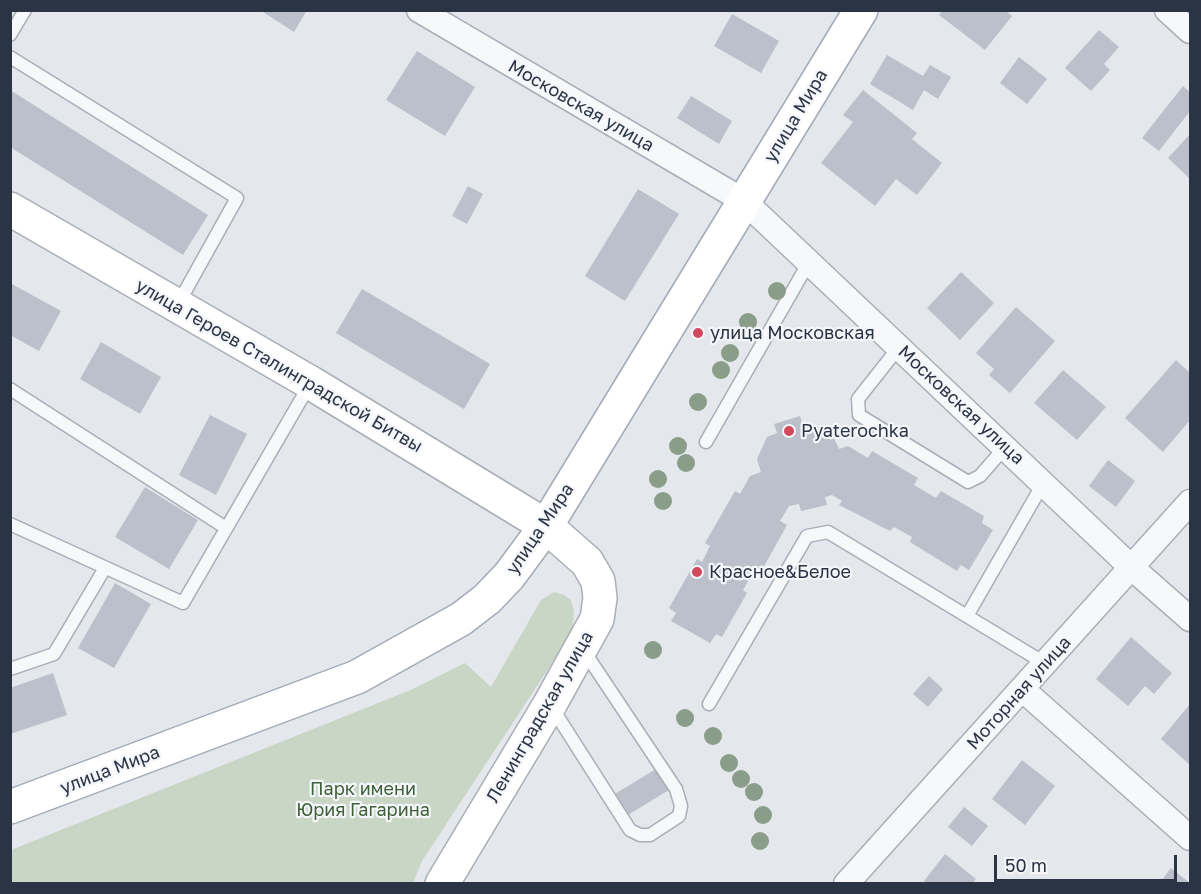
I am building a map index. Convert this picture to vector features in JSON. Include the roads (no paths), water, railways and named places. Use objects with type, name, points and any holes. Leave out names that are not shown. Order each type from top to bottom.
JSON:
[{"type":"main road","name":"улица Мира","points":[[10,807],[357,677],[461,619],[487,598],[509,576],[546,526],[861,10]]},
{"type":"main road","name":"улица Героев Сталинградской Битвы","points":[[10,208],[311,383],[546,526]]},
{"type":"main road","name":"Ленинградская улица","points":[[442,884],[550,704],[597,619],[600,598],[598,581],[587,562],[546,526]]},
{"type":"street","name":"Московская улица","points":[[419,10],[744,201],[1006,446],[1132,568],[1191,619]]},
{"type":"street","points":[[1167,10],[1191,31]]},
{"type":"street","name":"Моторная улица","points":[[846,884],[1191,502]]},
{"type":"street","points":[[1022,690],[1191,838]]},
{"type":"lane","points":[[10,35],[25,10]]},
{"type":"lane","points":[[10,57],[237,198],[177,306]]},
{"type":"lane","points":[[706,442],[809,262]]},
{"type":"lane","points":[[899,347],[858,399],[859,415],[968,482],[980,476],[1006,446]]},
{"type":"lane","points":[[10,524],[183,603],[311,383]]},
{"type":"lane","points":[[10,388],[226,528]]},
{"type":"lane","points":[[967,616],[1044,482]]},
{"type":"lane","points":[[709,704],[807,536],[828,532],[1046,664]]},
{"type":"lane","points":[[10,669],[54,654],[105,568]]},
{"type":"lane","points":[[550,704],[630,830],[640,835],[650,835],[679,816],[681,806],[676,789],[582,648]]},
{"type":"place","name":"улица Московская","points":[[698,333]]},
{"type":"place","name":"Pyaterochka","points":[[789,431]]},
{"type":"place","name":"Красное&Белое","points":[[697,572]]},
{"type":"park label","name":"Парк имени Юрия Гагарина","points":[[363,799]]}]
